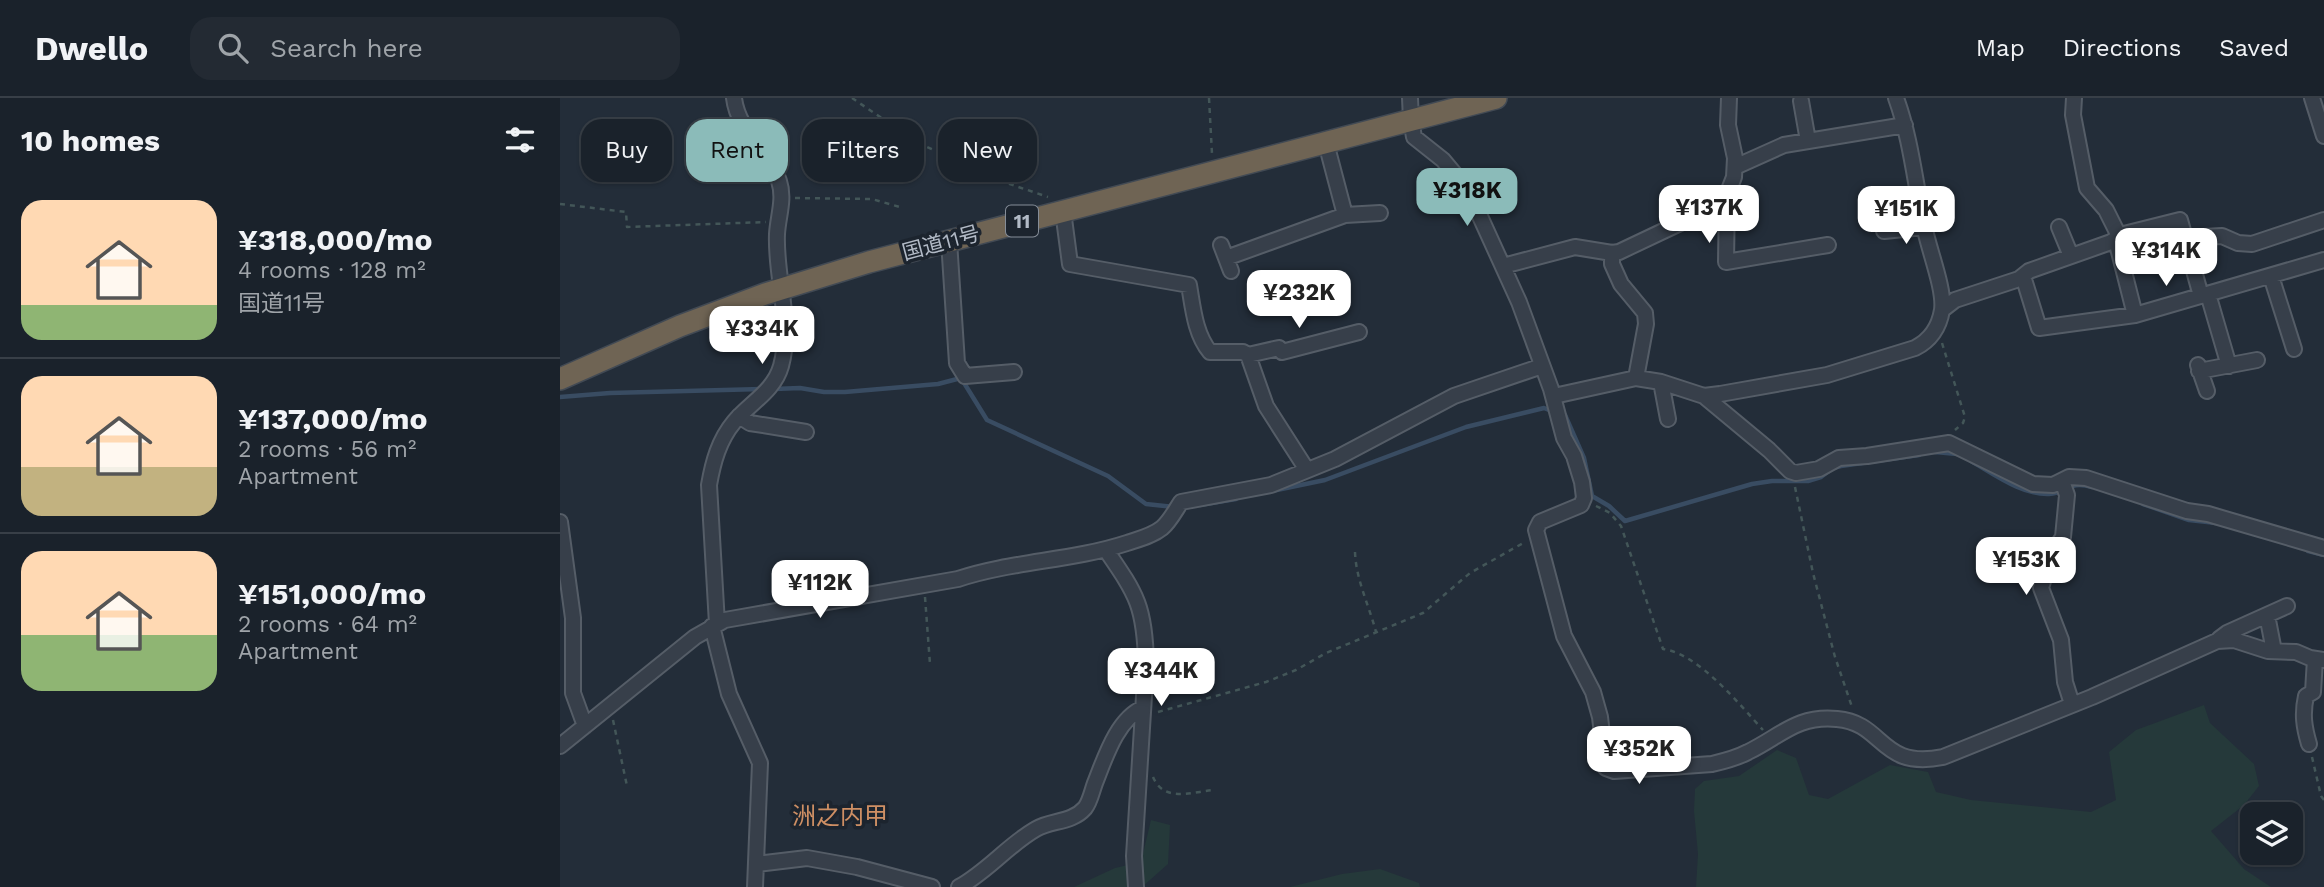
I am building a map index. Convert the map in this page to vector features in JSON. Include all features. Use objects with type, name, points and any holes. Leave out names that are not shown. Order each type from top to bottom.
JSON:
[{"type":"highway","name":"国道11号","points":[[560,379],[680,326],[781,289],[869,262],[1496,98]]},
{"type":"street","points":[[719,98],[735,102],[746,131],[775,171],[782,198],[776,251],[786,327],[785,352],[780,370],[758,401],[739,416],[720,446],[709,485],[715,625],[729,694],[760,763],[756,875]]},
{"type":"street","points":[[1410,98],[1410,120],[1415,137],[1443,160],[1468,190],[1503,266],[1553,396],[1564,438],[1583,482],[1584,498],[1581,505],[1540,523],[1536,530],[1564,636],[1593,692],[1600,718],[1606,768],[1614,771],[1712,764],[1748,753],[1790,727],[1813,718],[1839,719],[1858,724],[1895,754],[1913,760],[1943,757],[2217,641],[2227,633],[2287,606]]},
{"type":"street","points":[[1729,98],[1728,125],[1735,167],[1727,195],[1726,262],[1828,245]]},
{"type":"street","points":[[1704,396],[1827,375],[1915,348],[1928,341],[1932,335],[1942,310],[1941,295],[1924,227],[1905,125],[1896,98]]},
{"type":"street","points":[[2074,98],[2073,115],[2087,188],[2106,210],[2117,238],[2135,315]]},
{"type":"street","points":[[2312,98],[2324,136]]},
{"type":"street","points":[[1801,101],[1808,141]]},
{"type":"street","points":[[1735,167],[1784,145],[1905,125]]},
{"type":"street","points":[[1326,142],[1345,215]]},
{"type":"street","points":[[1503,266],[1574,247],[1612,253],[1695,216],[1727,209]]},
{"type":"street","points":[[1063,211],[1070,264],[1189,285],[1203,344],[1210,352],[1243,352],[1248,355],[1266,407],[1307,470]]},
{"type":"street","points":[[1226,258],[1293,241],[1345,215],[1380,215]]},
{"type":"street","points":[[1942,310],[1955,300],[2024,276],[2029,271],[2117,238],[2180,220],[2229,366]]},
{"type":"street","points":[[2186,238],[2222,236],[2238,243],[2252,244],[2324,220]]},
{"type":"street","points":[[1884,231],[1924,227]]},
{"type":"street","points":[[2059,227],[2071,256]]},
{"type":"street","points":[[949,241],[957,363],[965,376],[1014,372]]},
{"type":"street","points":[[1612,253],[1612,264],[1621,284],[1645,313],[1646,324],[1636,378]]},
{"type":"street","points":[[2024,276],[2039,328],[2135,315],[2324,260]]},
{"type":"street","points":[[2271,276],[2294,349]]},
{"type":"street","points":[[1248,355],[1279,348],[1282,352],[1359,332]]},
{"type":"street","points":[[2207,391],[2198,368],[2229,366],[2257,360]]},
{"type":"street","points":[[560,746],[695,637],[725,620],[1106,550],[1146,537],[1160,529],[1171,519],[1181,502],[1271,485],[1335,459],[1454,396],[1542,366]]},
{"type":"street","points":[[1553,396],[1636,378],[1704,396],[1790,471],[1796,473],[1819,469],[1839,458],[1950,443],[2033,484],[2053,485],[2069,477],[2086,478],[2188,511],[2208,514],[2324,548]]},
{"type":"street","points":[[1661,383],[1668,419]]},
{"type":"street","points":[[739,416],[750,423],[806,432]]},
{"type":"street","points":[[2062,481],[2067,495],[2063,537],[2050,557],[2041,588],[2061,640],[2065,682],[2072,704]]},
{"type":"street","points":[[560,522],[562,556],[573,618],[573,694],[585,726]]},
{"type":"street","points":[[1106,550],[1136,595],[1145,635],[1146,664],[1134,856],[1136,887]]},
{"type":"street","points":[[2267,615],[2274,651]]},
{"type":"street","points":[[2217,641],[2234,640],[2319,659],[2313,692],[2305,696],[2303,709],[2303,722],[2309,744]]},
{"type":"street","points":[[958,887],[979,876],[1029,833],[1076,816],[1086,807],[1104,761],[1124,723],[1132,713],[1143,712]]},
{"type":"street","points":[[742,887],[756,875],[807,858],[857,867],[932,887]]},
{"type":"path","points":[[852,98],[920,144],[985,172],[992,178],[1062,201],[1063,211]]},
{"type":"path","points":[[1209,98],[1213,172]]},
{"type":"path","points":[[782,198],[873,199],[903,208]]},
{"type":"path","points":[[560,204],[626,212],[627,227],[778,221]]},
{"type":"path","points":[[1932,335],[1942,342],[1965,417],[1963,423],[1954,431],[1950,443]]},
{"type":"path","points":[[1796,473],[1795,487],[1813,573],[1835,657],[1858,724]]},
{"type":"path","points":[[1582,502],[1603,508],[1621,526],[1663,649],[1675,650],[1724,687],[1763,732],[1773,737]]},
{"type":"path","points":[[1143,712],[1266,682],[1296,670],[1326,653],[1423,613],[1481,566],[1538,535]]},
{"type":"path","points":[[1355,552],[1356,572],[1376,632]]},
{"type":"path","points":[[925,585],[930,664]]},
{"type":"path","points":[[606,710],[613,718],[627,786]]},
{"type":"path","points":[[2309,744],[2324,800]]},
{"type":"path","points":[[1140,750],[1159,789],[1166,794],[1214,790]]},
{"type":"green space","points":[[2204,705],[2210,723],[2254,764],[2259,786],[2246,802],[2240,802],[2240,808],[2211,831],[2244,869],[2271,887],[1696,887],[1698,854],[1695,789],[1704,781],[1739,776],[1777,750],[1796,758],[1809,795],[1828,799],[1890,765],[1928,772],[1936,792],[1971,800],[2091,812],[2116,800],[2109,752],[2136,730]]},
{"type":"green space","points":[[1151,820],[1170,825],[1168,864],[1142,887],[1074,887],[1115,868],[1141,862]]},
{"type":"green space","points":[[1380,869],[1419,883],[1420,887],[1290,887],[1342,874]]},
{"type":"waterway","points":[[774,389],[845,392],[938,384],[961,378],[987,420],[1108,476],[1146,504],[1174,507]]},
{"type":"waterway","points":[[560,397],[762,389]]},
{"type":"waterway","points":[[1272,491],[1325,480],[1466,427],[1544,408],[1554,412]]},
{"type":"waterway","points":[[1565,415],[1584,458],[1592,496],[1609,506],[1625,521],[1752,484],[1808,481],[1841,466],[1919,455]]},
{"type":"waterway","points":[[1935,452],[1957,454]]},
{"type":"waterway","points":[[1971,461],[2008,483],[2029,491],[2049,494],[2078,485],[2092,487]]},
{"type":"waterway","points":[[1200,505],[1236,499]]},
{"type":"waterway","points":[[2143,504],[2189,520],[2216,523]]},
{"type":"waterway","points":[[2308,551],[2324,555]]},
{"type":"district","name":"洲之内甲","points":[[840,816]]}]
